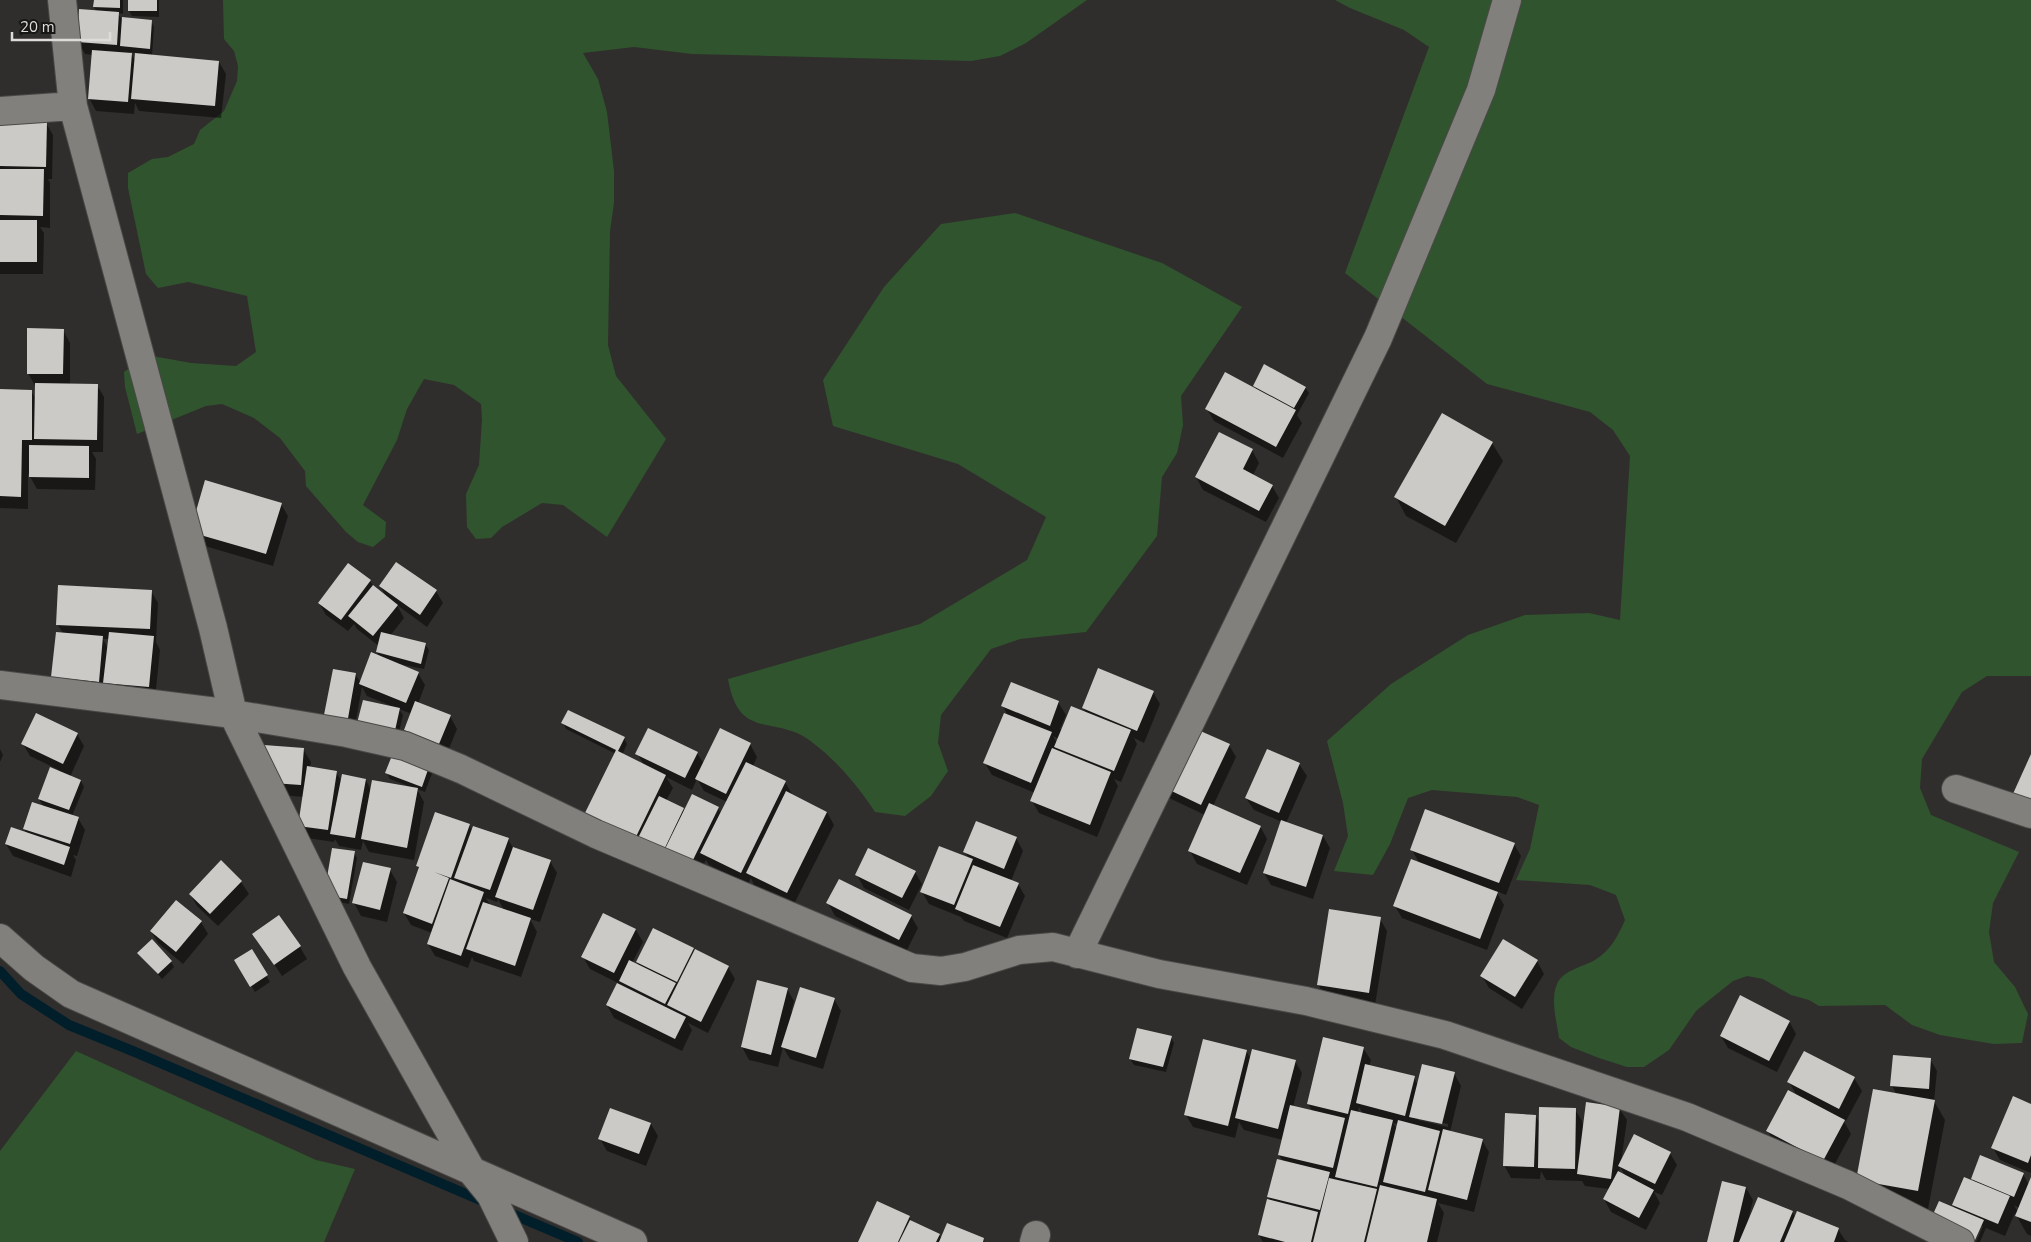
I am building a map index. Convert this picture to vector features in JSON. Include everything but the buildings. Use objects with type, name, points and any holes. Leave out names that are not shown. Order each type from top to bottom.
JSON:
[{"type":"street","points":[[62,0],[73,106],[213,628],[233,714],[357,967],[473,1173],[492,1195],[511,1237]]},
{"type":"street","points":[[1076,954],[1378,338],[1481,90],[1507,0]]},
{"type":"street","points":[[0,111],[73,106]]},
{"type":"street","points":[[0,685],[233,714],[347,732],[404,746],[461,769],[596,834],[912,968],[941,971],[965,967],[1019,950],[1053,947],[1159,974],[1306,1001],[1445,1035],[1687,1117],[1848,1185],[1960,1242]]},
{"type":"street","points":[[1956,789],[2031,814]]},
{"type":"street","points":[[0,938],[34,968],[71,994],[633,1242]]},
{"type":"green space","points":[[223,0],[1087,0],[1026,43],[1000,56],[971,61],[692,54],[634,47],[583,53],[598,79],[607,112],[614,171],[614,203],[610,231],[608,345],[616,376],[666,439],[607,537],[563,505],[542,503],[502,527],[491,538],[476,539],[467,527],[466,494],[479,465],[481,404],[454,385],[424,379],[407,409],[397,440],[363,505],[386,522],[385,537],[373,547],[358,542],[346,532],[306,486],[305,471],[280,438],[254,418],[222,404],[206,406],[137,434],[125,387],[124,372],[147,355],[191,363],[236,366],[256,352],[247,296],[188,282],[158,288],[146,274],[128,188],[128,173],[152,159],[168,157],[194,144],[200,130],[224,111],[237,81],[238,66],[234,51],[224,39]]},
{"type":"green space","points":[[1335,0],[2031,0],[2031,676],[1987,676],[1962,692],[1922,759],[1920,788],[1931,815],[2019,852],[1993,903],[1989,932],[1994,962],[2015,987],[2028,1014],[2022,1043],[1994,1044],[1940,1035],[1912,1025],[1885,1005],[1819,1006],[1809,1000],[1791,995],[1763,979],[1747,976],[1733,981],[1696,1011],[1669,1050],[1644,1067],[1627,1067],[1571,1047],[1559,1038],[1554,1004],[1557,984],[1568,972],[1595,960],[1605,952],[1617,937],[1625,920],[1616,895],[1590,885],[1516,880],[1530,849],[1539,805],[1517,797],[1432,790],[1408,798],[1390,844],[1373,875],[1334,871],[1348,836],[1343,803],[1327,741],[1391,684],[1468,635],[1525,615],[1589,613],[1620,620],[1630,456],[1613,430],[1590,412],[1487,384],[1345,273],[1429,47],[1404,30]]},
{"type":"green space","points":[[1015,213],[1162,263],[1242,307],[1181,396],[1183,425],[1177,453],[1162,477],[1157,536],[1086,632],[1020,639],[991,649],[941,715],[938,743],[948,771],[931,796],[905,816],[875,812],[847,775],[813,743],[799,734],[786,729],[761,724],[741,712],[733,699],[728,679],[920,624],[1027,560],[1046,517],[958,464],[833,426],[823,380],[884,287],[941,224]]},
{"type":"green space","points":[[76,1051],[316,1160],[355,1169],[324,1242],[0,1242],[0,1151]]},
{"type":"waterway","points":[[0,971],[21,994],[69,1025],[487,1203]]},
{"type":"waterway","points":[[505,1211],[578,1242]]}]
